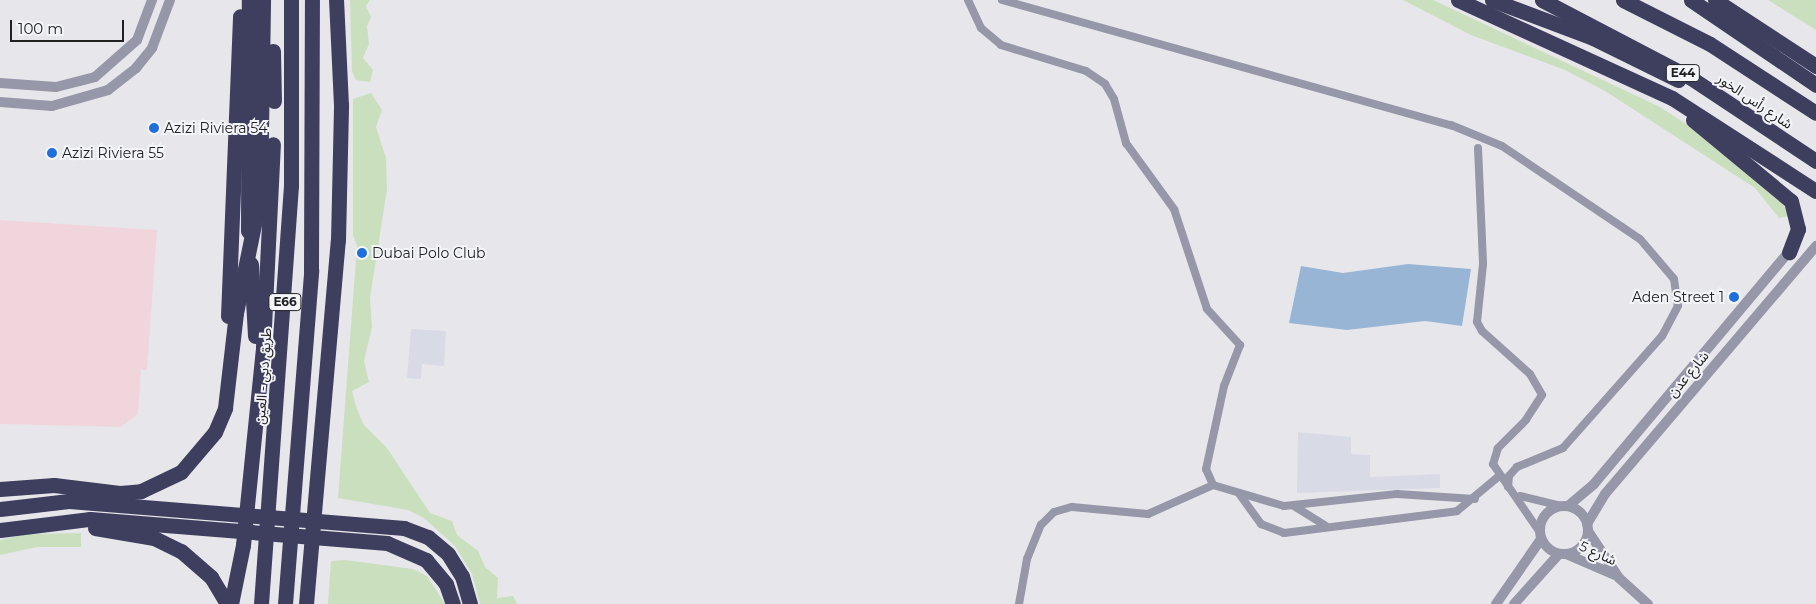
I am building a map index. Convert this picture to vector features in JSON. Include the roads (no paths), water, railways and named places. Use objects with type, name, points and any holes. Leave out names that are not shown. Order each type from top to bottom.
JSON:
[{"type":"highway","points":[[228,385],[233,187],[241,0]]},
{"type":"highway","points":[[249,0],[247,220],[255,318],[255,412]]},
{"type":"highway","points":[[0,489],[46,485],[88,490],[141,491],[181,472],[216,432],[228,385],[260,195],[264,142],[263,0]]},
{"type":"highway","points":[[229,604],[243,545],[272,193],[272,0]]},
{"type":"highway","name":"طريق دبي - العين","points":[[261,604],[292,186],[290,0]]},
{"type":"highway","name":"E66","points":[[285,604],[311,270],[312,0]]},
{"type":"highway","points":[[306,604],[338,240],[338,22],[336,0]]},
{"type":"highway","points":[[338,22],[341,0]]},
{"type":"highway","points":[[1458,0],[1636,81],[1699,112],[1816,192]]},
{"type":"highway","points":[[1492,0],[1570,28],[1723,98]]},
{"type":"highway","name":"شارع رأس الخور","points":[[1542,0],[1612,32],[1723,98],[1816,161]]},
{"type":"highway","name":"شارع رأس الخور","points":[[1623,0],[1710,44],[1816,113]]},
{"type":"highway","points":[[1691,0],[1816,85]]},
{"type":"highway","points":[[1715,0],[1816,66]]},
{"type":"highway","points":[[1636,81],[1706,129],[1786,194],[1798,222],[1789,252]]},
{"type":"highway","points":[[0,503],[88,490]]},
{"type":"highway","points":[[0,509],[69,501],[404,528],[428,537],[456,564],[470,604]]},
{"type":"highway","points":[[62,521],[142,536],[190,557],[211,577],[229,604]]},
{"type":"highway","points":[[0,530],[62,521],[215,528],[398,545],[418,554],[440,575],[453,604]]},
{"type":"highway","points":[[308,583],[314,604]]},
{"type":"street","points":[[0,83],[56,88],[95,77],[137,40],[152,0]]},
{"type":"street","points":[[0,102],[52,106],[108,90],[136,68],[152,48],[170,0]]},
{"type":"street","points":[[968,0],[981,28],[1001,45],[1086,71],[1105,84],[1114,99],[1126,143],[1174,209],[1207,309],[1240,346],[1224,386],[1206,469],[1213,485]]},
{"type":"street","points":[[1002,0],[1451,125],[1502,146],[1640,239],[1674,279],[1678,306],[1662,336],[1563,448],[1517,467],[1508,476],[1508,488]]},
{"type":"street","points":[[1478,148],[1483,264],[1477,322],[1493,343],[1530,374],[1542,395],[1526,420],[1498,448],[1493,464],[1498,477],[1518,496],[1540,535],[1562,554]]},
{"type":"street","name":"شارع عدن","points":[[1588,527],[1605,494],[1816,246]]},
{"type":"street","name":"شارع عدن","points":[[1564,506],[1594,484],[1789,252]]},
{"type":"street","points":[[1240,495],[1256,519],[1272,530],[1284,533],[1326,526],[1450,513],[1475,499],[1498,477]]},
{"type":"street","points":[[1018,604],[1035,537],[1054,512],[1072,507],[1148,514],[1213,485],[1240,495],[1294,506],[1397,494],[1475,499]]},
{"type":"street","points":[[1514,604],[1562,554],[1579,549],[1588,527],[1577,509],[1518,496]]},
{"type":"street","points":[[1294,506],[1326,526]]},
{"type":"street","points":[[1496,604],[1540,535],[1545,514],[1564,506]]},
{"type":"street","name":"شارع 5","points":[[1588,527],[1619,578],[1648,604]]},
{"type":"street","name":"شارع 5","points":[[1562,554],[1619,578]]},
{"type":"water","points":[[1408,264],[1471,269],[1462,326],[1425,321],[1347,330],[1289,323],[1301,266],[1343,273]]},
{"type":"place","name":"Azizi Riviera 54","points":[[154,128]]},
{"type":"place","name":"Azizi Riviera 55","points":[[52,153]]},
{"type":"place","name":"Dubai Polo Club","points":[[362,253]]},
{"type":"place","name":"Aden Street 1","points":[[1734,297]]}]
